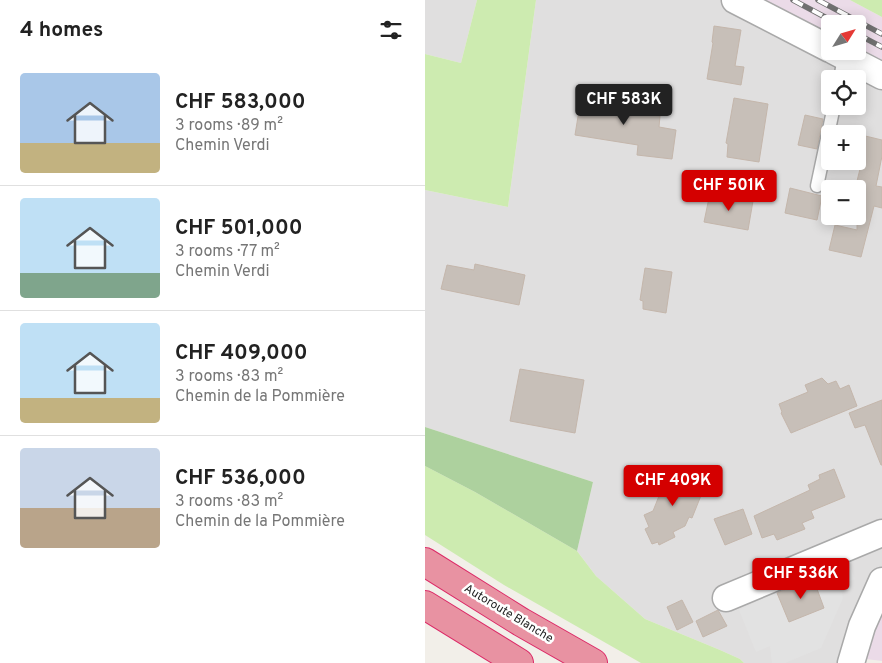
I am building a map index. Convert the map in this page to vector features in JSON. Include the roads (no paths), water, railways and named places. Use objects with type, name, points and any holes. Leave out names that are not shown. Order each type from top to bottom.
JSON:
[{"type":"highway","name":"Autoroute Blanche","points":[[425,562],[521,622],[593,663]]},
{"type":"highway","points":[[425,605],[519,663]]},
{"type":"street","points":[[735,0],[821,50]]},
{"type":"street","points":[[840,60],[882,76]]},
{"type":"street","points":[[726,598],[882,533]]},
{"type":"street","points":[[851,663],[861,626],[882,581]]},
{"type":"lane","points":[[817,186],[832,115]]},
{"type":"railway","points":[[793,0],[821,15]]},
{"type":"railway","points":[[818,0],[882,34]]},
{"type":"railway","points":[[866,39],[882,47]]}]
